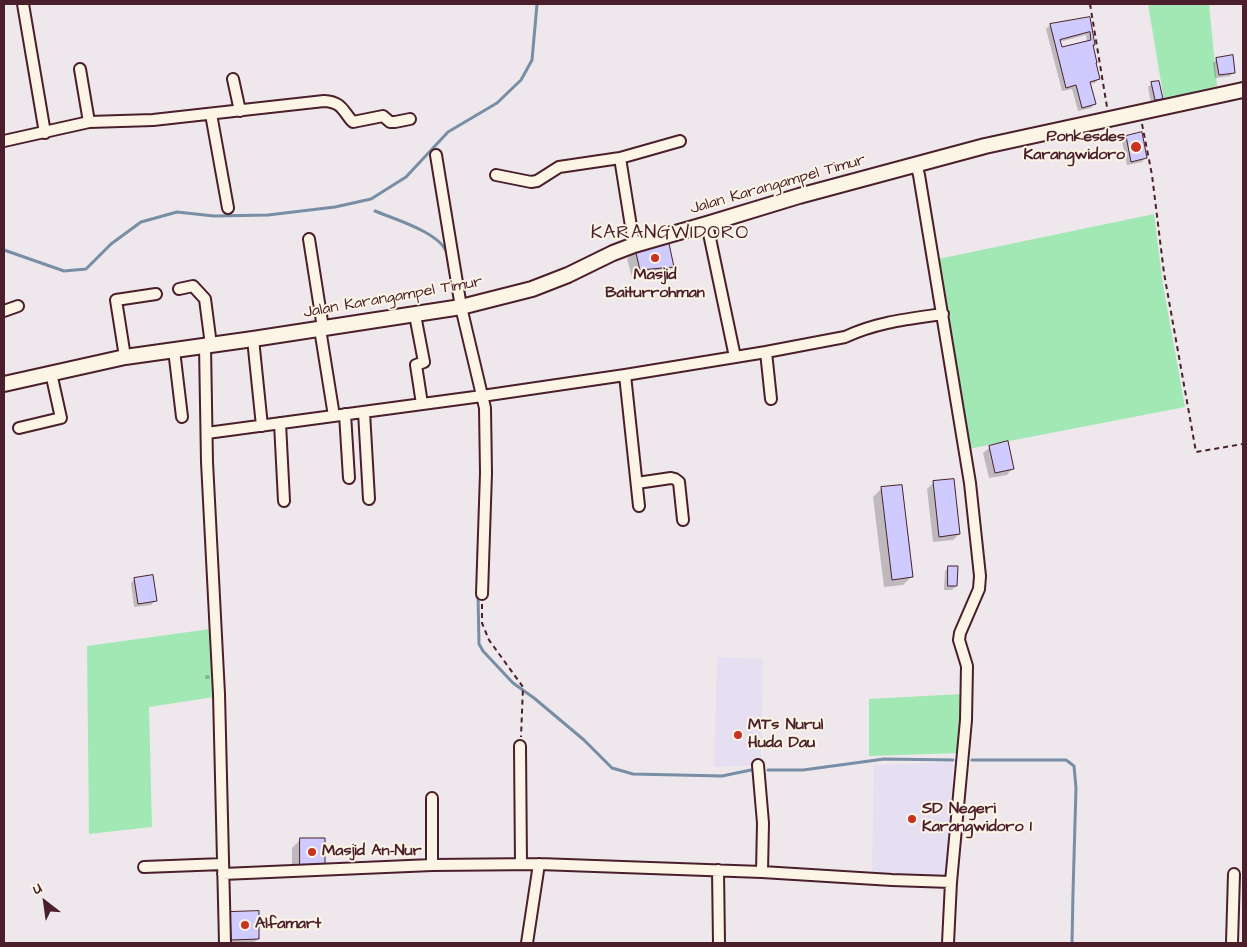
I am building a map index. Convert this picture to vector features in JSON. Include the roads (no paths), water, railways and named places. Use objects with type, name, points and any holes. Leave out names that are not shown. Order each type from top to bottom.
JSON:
[{"type":"street","points":[[24,4],[45,133]]},
{"type":"street","points":[[80,69],[89,122]]},
{"type":"street","points":[[234,79],[240,111]]},
{"type":"street","name":"Jalan Karangampel Timur","points":[[4,384],[125,357],[461,307],[532,289],[568,275],[590,263],[634,244],[798,196],[985,146],[1243,90]]},
{"type":"street","points":[[4,141],[89,122],[153,120],[330,102],[340,105],[353,122],[383,116],[390,122],[410,119]]},
{"type":"street","points":[[211,114],[228,208]]},
{"type":"street","points":[[496,175],[531,182],[537,181],[559,167],[620,158],[680,141]]},
{"type":"street","points":[[436,155],[461,307],[485,408],[486,447],[482,594]]},
{"type":"street","points":[[620,158],[634,244]]},
{"type":"street","points":[[916,164],[943,314],[970,483],[980,582],[976,597],[960,633],[967,666],[968,687],[950,882],[948,943]]},
{"type":"street","points":[[707,224],[735,357]]},
{"type":"street","points":[[309,239],[334,416]]},
{"type":"street","points":[[178,289],[193,286],[205,299],[208,346],[207,462],[220,694],[225,943]]},
{"type":"street","points":[[125,357],[116,300],[156,294]]},
{"type":"street","points":[[4,311],[18,306]]},
{"type":"street","points":[[207,433],[625,375],[846,337],[861,330],[893,321],[943,314]]},
{"type":"street","points":[[415,315],[424,362],[416,365],[422,404]]},
{"type":"street","points":[[253,339],[262,426]]},
{"type":"street","points":[[174,350],[182,417]]},
{"type":"street","points":[[766,352],[771,399]]},
{"type":"street","points":[[19,428],[61,418],[51,373]]},
{"type":"street","points":[[625,375],[639,506]]},
{"type":"street","points":[[364,412],[370,499]]},
{"type":"street","points":[[345,414],[349,478]]},
{"type":"street","points":[[280,423],[284,500]]},
{"type":"street","points":[[636,483],[670,478],[675,479],[678,482],[683,520]]},
{"type":"street","points":[[520,746],[520,864]]},
{"type":"street","points":[[758,765],[763,823],[762,872]]},
{"type":"street","points":[[432,798],[432,865]]},
{"type":"street","points":[[144,867],[223,869],[539,864],[718,870],[950,882]]},
{"type":"street","points":[[527,943],[539,864]]},
{"type":"street","points":[[718,870],[719,943]]},
{"type":"street","points":[[1232,943],[1234,874]]},
{"type":"waterway","points":[[4,250],[64,271],[86,269],[111,244],[141,222],[177,212],[214,216],[268,215],[335,207],[371,199],[406,177],[448,132],[497,103],[521,80],[532,60],[537,4]]},
{"type":"waterway","points":[[375,211],[427,233],[443,246],[447,254]]},
{"type":"waterway","points":[[462,332],[471,370]]},
{"type":"waterway","points":[[478,556],[479,542]]},
{"type":"waterway","points":[[478,594],[479,644],[483,651],[513,683],[584,740],[612,768],[633,774],[722,776],[751,770]]},
{"type":"waterway","points":[[768,770],[803,770],[884,759],[953,760]]},
{"type":"waterway","points":[[972,760],[1066,760],[1074,766],[1076,788],[1072,943]]},
{"type":"place","name":"Ponkesdes Karangwidoro","points":[[1136,147]]},
{"type":"place","name":"Masjid Baiturrohman","points":[[655,258]]},
{"type":"place","name":"MTs Nurul Huda Dau","points":[[738,735]]},
{"type":"place","name":"SD Negeri Karangwidoro 1","points":[[912,819]]},
{"type":"place","name":"Masjid An-Nur","points":[[312,852]]},
{"type":"place","name":"Alfamart","points":[[245,925]]},
{"type":"district","name":"KARANGWIDORO","points":[[670,234]]}]
